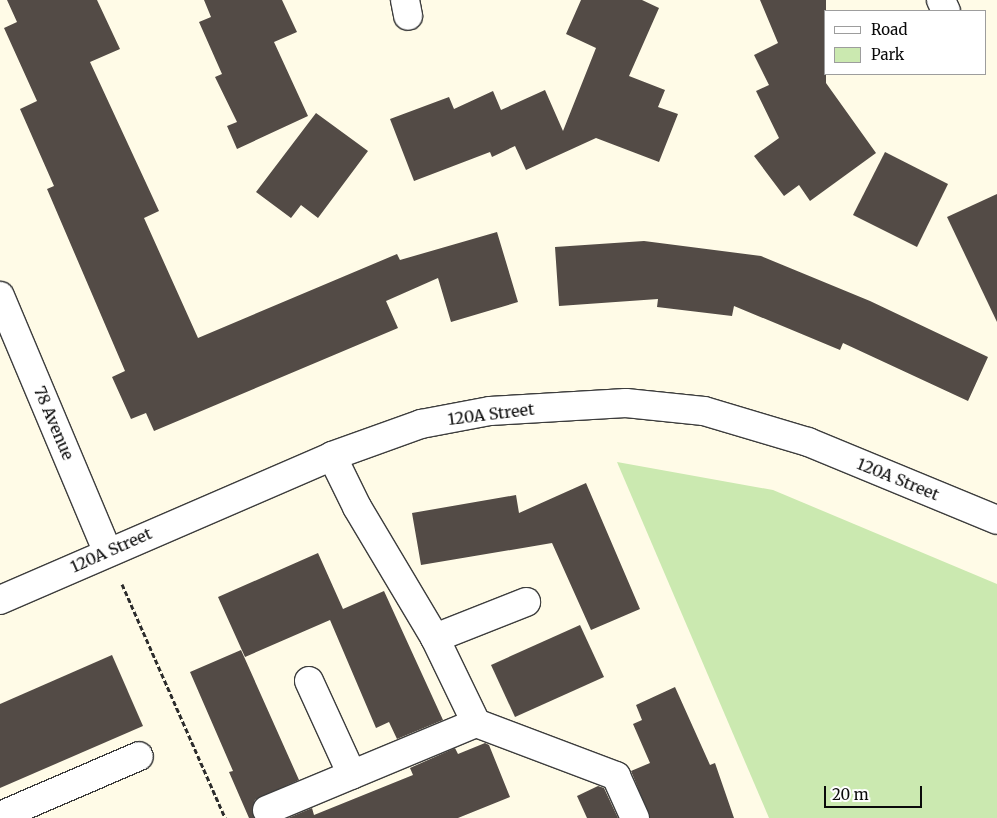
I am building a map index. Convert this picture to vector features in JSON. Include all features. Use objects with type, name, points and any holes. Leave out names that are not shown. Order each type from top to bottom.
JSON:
[{"type":"street","name":"78 Avenue","points":[[0,296],[107,551]]},
{"type":"street","name":"120A Street","points":[[0,600],[107,551],[332,456],[421,424],[490,411],[626,403],[704,411],[808,442],[997,520]]},
{"type":"street","points":[[332,456],[357,506],[436,638],[476,723]]},
{"type":"street","points":[[436,638],[526,602]]},
{"type":"street","points":[[309,681],[352,775]]},
{"type":"street","points":[[267,810],[476,723],[616,776],[635,818]]},
{"type":"street","points":[[0,816],[139,756]]},
{"type":"path","points":[[122,584],[225,818]]},
{"type":"green space","points":[[617,462],[773,490],[997,584],[997,818],[769,818]]},
{"type":"building","points":[[7,0],[97,0],[120,49],[90,62],[159,211],[144,218],[198,338],[397,254],[400,260],[497,232],[518,302],[451,322],[438,278],[386,301],[398,328],[154,431],[146,413],[131,419],[112,377],[125,371],[47,189],[54,186],[20,109],[37,101],[4,28],[17,22]]},
{"type":"building","points":[[204,0],[282,0],[297,32],[274,42],[308,116],[237,149],[227,126],[237,122],[215,77],[222,74],[199,22],[211,17]]},
{"type":"building","points":[[581,0],[642,0],[659,8],[629,76],[665,90],[658,107],[678,114],[659,162],[596,138],[526,170],[515,146],[492,157],[490,152],[414,181],[390,119],[449,97],[454,109],[493,91],[501,110],[545,90],[563,131],[596,48],[566,34]]},
{"type":"building","points":[[760,0],[826,0],[826,10],[824,10],[824,75],[826,75],[826,83],[876,153],[810,201],[799,185],[784,196],[754,156],[779,138],[756,91],[769,85],[754,55],[778,43]]},
{"type":"building","points":[[316,113],[368,151],[318,218],[301,205],[291,218],[256,192]]},
{"type":"building","points":[[885,152],[948,184],[917,247],[853,215]]},
{"type":"building","points":[[997,194],[997,322],[947,217]]},
{"type":"building","points":[[644,241],[761,256],[870,301],[988,357],[968,401],[843,343],[840,350],[734,306],[732,316],[657,307],[658,299],[559,306],[555,247]]},
{"type":"building","points":[[586,483],[640,609],[591,630],[552,543],[421,565],[412,513],[516,495],[519,513]]},
{"type":"building","points":[[318,553],[343,609],[384,591],[443,720],[397,739],[389,722],[376,728],[330,620],[245,657],[218,597]]},
{"type":"building","points":[[580,625],[604,677],[515,717],[491,665]]},
{"type":"building","points":[[241,650],[299,780],[255,800],[252,808],[254,818],[249,818],[229,772],[233,771],[190,672]]},
{"type":"building","points":[[112,655],[143,726],[0,788],[0,704]]},
{"type":"building","points":[[675,687],[710,765],[715,763],[734,818],[650,818],[631,771],[650,763],[633,724],[642,720],[636,705]]},
{"type":"building","points":[[485,743],[489,745],[510,797],[458,818],[288,818],[312,808],[314,815],[413,775],[410,768],[455,748],[458,754]]},
{"type":"building","points":[[598,786],[604,788],[618,818],[587,818],[577,796]]}]
